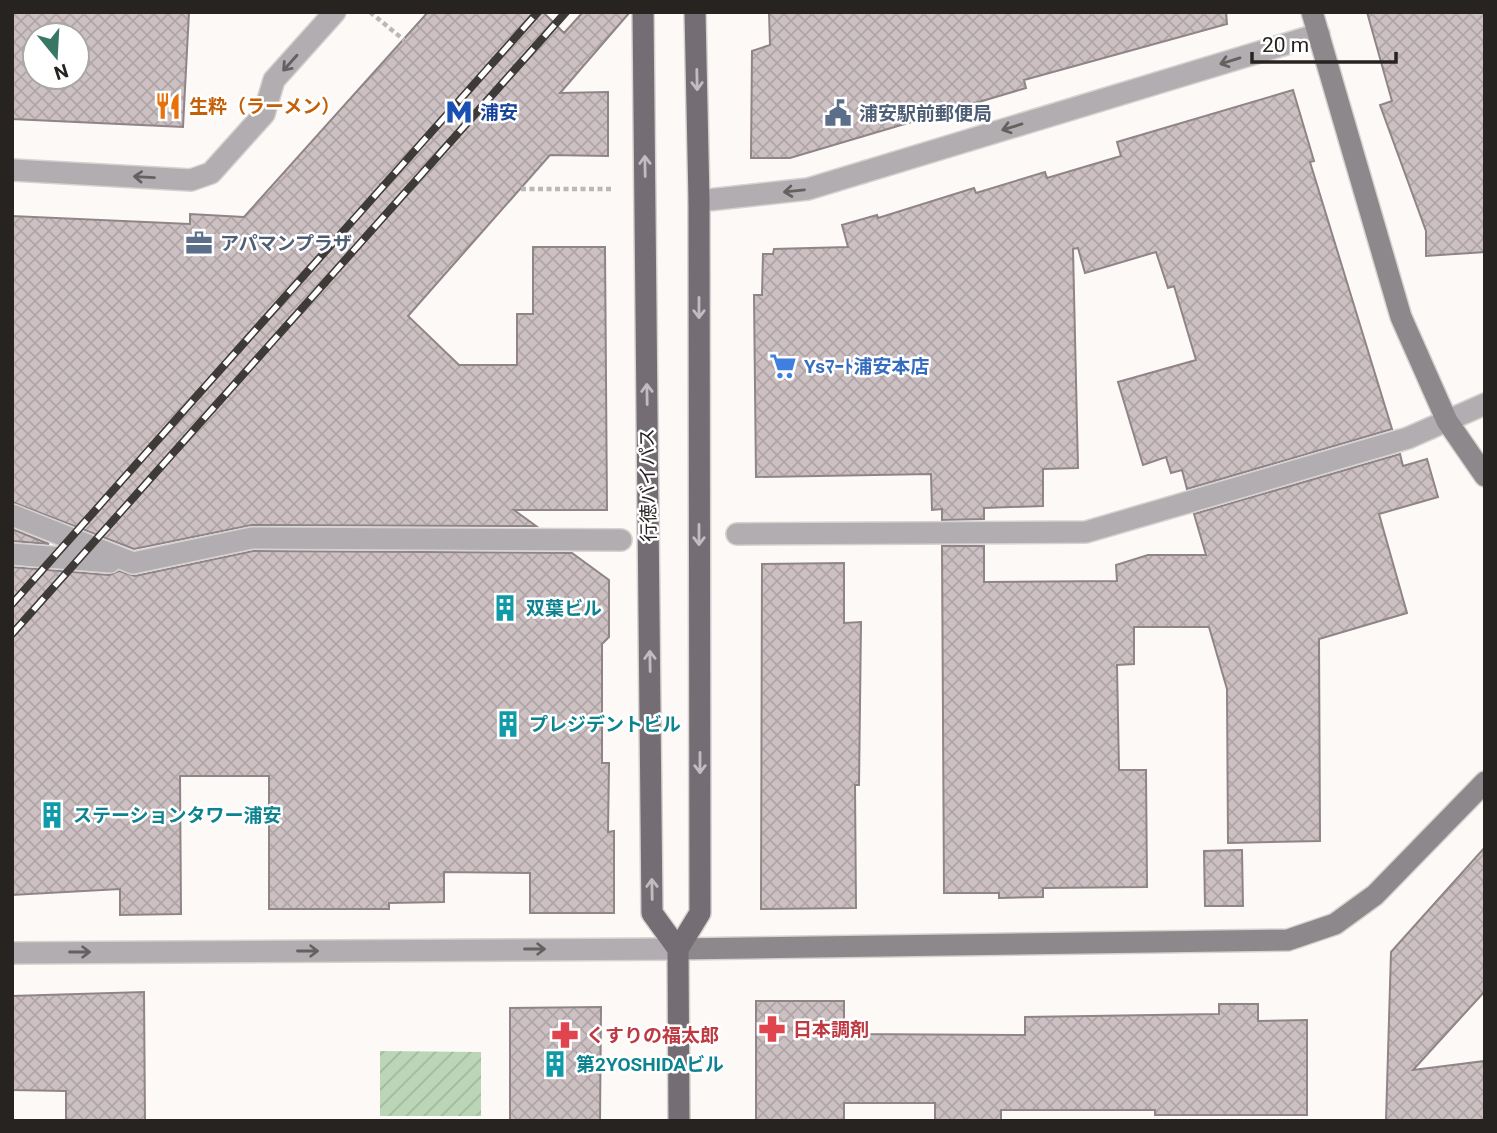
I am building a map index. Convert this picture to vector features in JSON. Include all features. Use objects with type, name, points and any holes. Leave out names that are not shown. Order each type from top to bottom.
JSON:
[{"type":"main road","name":"行徳バイパス","points":[[643,12],[652,913],[678,948]]},
{"type":"main road","points":[[680,1121],[678,948],[700,913],[699,201],[695,12]]},
{"type":"street","points":[[12,170],[191,180],[211,173],[264,114],[274,80],[335,12]]},
{"type":"street","points":[[1312,12],[1401,317],[1447,421],[1485,476]]},
{"type":"street","points":[[699,201],[808,189],[1319,34]]},
{"type":"street","points":[[737,534],[1086,533],[1408,438],[1485,404]]},
{"type":"street","points":[[12,516],[133,563]]},
{"type":"street","points":[[12,554],[133,563],[252,538],[621,540]]},
{"type":"street","points":[[12,953],[1288,940],[1335,924],[1375,895],[1485,782]]},
{"type":"path","points":[[370,12],[404,40]]},
{"type":"path","points":[[521,189],[623,188]]},
{"type":"green space","points":[[380,1051],[481,1052],[481,1116],[380,1116]]},
{"type":"building","points":[[12,12],[189,12],[183,127],[12,119]]},
{"type":"building","points":[[428,12],[543,12],[564,33],[583,12],[630,12],[560,93],[608,92],[608,156],[550,155],[408,316],[459,365],[517,365],[517,314],[533,314],[533,247],[605,247],[607,510],[514,510],[536,526],[252,525],[134,549],[12,502],[12,216],[190,224],[190,214],[244,217]]},
{"type":"building","points":[[769,12],[1226,12],[1227,24],[1024,80],[1026,88],[790,158],[751,158],[752,51],[770,45]]},
{"type":"building","points":[[1367,12],[1485,12],[1485,252],[1426,256],[1426,231],[1380,105],[1392,101]]},
{"type":"building","points":[[1293,90],[1314,161],[1310,162],[1392,429],[1187,489],[1182,470],[1171,473],[1166,457],[1143,465],[1118,382],[1196,360],[1174,286],[1168,288],[1156,252],[1085,273],[1078,248],[1073,249],[1078,468],[1043,469],[1043,506],[984,508],[984,519],[942,520],[942,509],[932,510],[931,474],[756,477],[754,295],[762,295],[763,254],[773,254],[774,249],[848,247],[842,225],[877,215],[878,218],[974,188],[976,193],[1045,172],[1047,178],[1121,156],[1117,142]]},
{"type":"building","points":[[1400,454],[1403,466],[1427,459],[1438,497],[1379,514],[1407,613],[1319,639],[1320,841],[1228,843],[1227,689],[1209,627],[1134,627],[1134,664],[1117,665],[1119,770],[1146,770],[1147,887],[1043,888],[1043,897],[999,898],[999,893],[944,893],[942,546],[984,546],[984,582],[1117,581],[1116,565],[1148,555],[1206,555],[1194,514]]},
{"type":"building","points":[[12,529],[49,544],[12,541]]},
{"type":"building","points":[[253,551],[572,553],[609,580],[609,637],[602,644],[602,763],[609,763],[608,832],[614,831],[614,913],[530,913],[530,873],[444,872],[444,902],[389,903],[389,909],[269,909],[269,776],[180,776],[181,914],[120,915],[120,889],[12,895],[12,567],[109,575],[119,571],[135,576]]},
{"type":"building","points":[[844,563],[844,623],[861,622],[859,785],[855,785],[856,908],[761,909],[762,564]]},
{"type":"building","points":[[1485,847],[1485,991],[1413,1070],[1485,1061],[1485,1121],[1386,1121],[1391,952]]},
{"type":"building","points":[[1242,850],[1243,906],[1205,906],[1204,851]]},
{"type":"building","points":[[144,992],[145,1121],[66,1121],[66,1091],[12,1090],[12,996]]},
{"type":"building","points":[[756,1001],[844,1001],[844,1034],[1025,1035],[1025,1017],[1219,1014],[1219,1004],[1258,1004],[1258,1021],[1307,1020],[1307,1115],[1155,1115],[1155,1110],[1001,1110],[1001,1121],[935,1121],[935,1103],[844,1103],[844,1121],[756,1121]]},
{"type":"building","name":"第2YOSHIDAビル","points":[[601,1007],[600,1121],[510,1121],[510,1008]]},
{"type":"railway","points":[[12,604],[538,12]]},
{"type":"railway","points":[[12,634],[566,12]]},
{"type":"place","name":"生粋（ラーメン）","points":[[168,106]]},
{"type":"place","name":"浦安","points":[[459,112]]},
{"type":"place","name":"浦安駅前郵便局","points":[[838,113]]},
{"type":"place","name":"アパマンプラザ","points":[[199,243]]},
{"type":"place","name":"Ysﾏｰﾄ浦安本店","points":[[783,366]]},
{"type":"place","name":"双葉ビル","points":[[505,608]]},
{"type":"place","name":"プレジデントビル","points":[[508,724]]},
{"type":"place","name":"ステーションタワー浦安","points":[[52,815]]},
{"type":"place","name":"日本調剤","points":[[772,1029]]},
{"type":"place","name":"くすりの福太郎","points":[[565,1035]]},
{"type":"place","name":"第2YOSHIDAビル","points":[[555,1064]]}]
